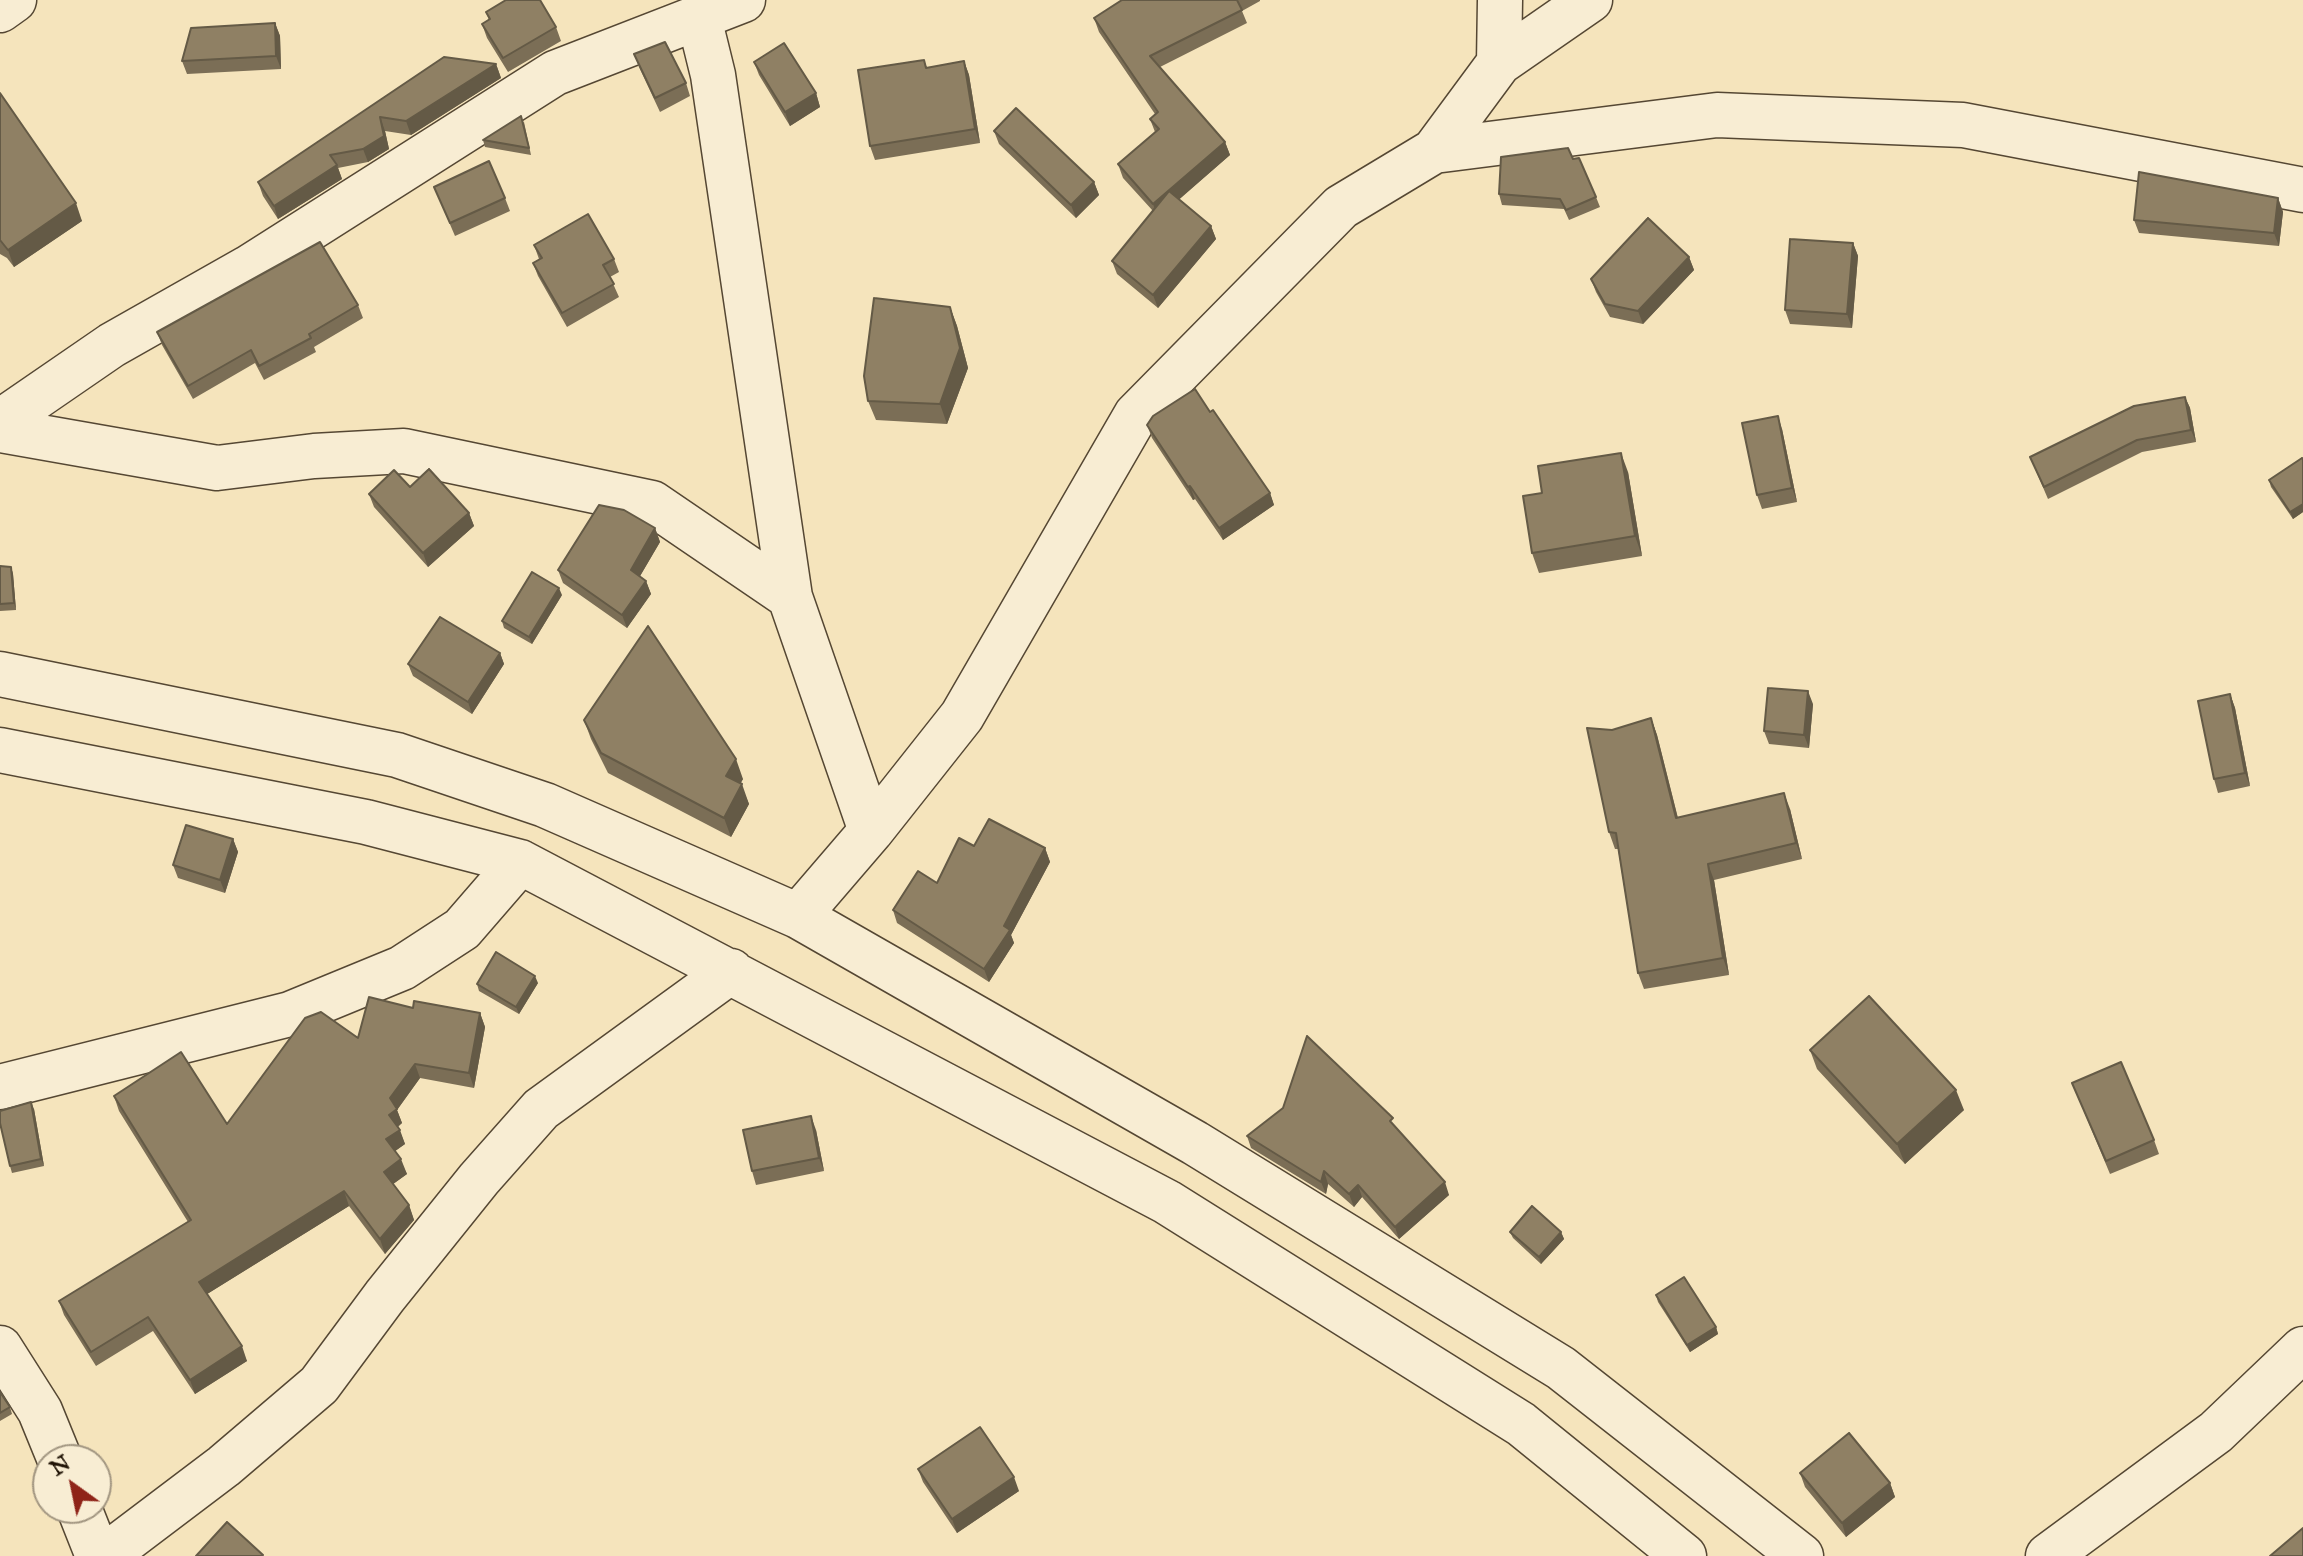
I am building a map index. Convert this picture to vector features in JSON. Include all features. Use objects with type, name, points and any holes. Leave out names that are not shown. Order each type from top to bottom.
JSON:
[{"type":"street","points":[[0,10],[14,0]]},
{"type":"street","points":[[0,422],[112,345],[248,268],[555,73],[743,0]]},
{"type":"street","points":[[1499,63],[1500,0]]},
{"type":"street","points":[[798,916],[871,831],[962,716],[1136,415],[1341,207],[1434,151],[1499,63],[1590,0]]},
{"type":"street","points":[[699,18],[713,75],[790,597],[871,831]]},
{"type":"street","points":[[1434,151],[1717,115],[1963,125],[2303,190]]},
{"type":"street","points":[[0,430],[217,468],[314,456],[404,451],[652,503],[790,597]]},
{"type":"street","points":[[0,674],[397,755],[545,805],[798,916],[1195,1143],[1561,1368],[1801,1556]]},
{"type":"street","points":[[0,750],[366,822],[520,862],[1167,1202],[1521,1424],[1684,1556]]},
{"type":"street","points":[[0,1087],[290,1014],[402,968],[462,929],[520,862]]},
{"type":"street","points":[[105,1556],[224,1466],[319,1385],[479,1179],[541,1109],[731,971]]},
{"type":"street","points":[[0,1348],[40,1411],[53,1444]]},
{"type":"street","points":[[2048,1556],[2216,1432],[2303,1349]]},
{"type":"street","points":[[85,1524],[98,1556]]},
{"type":"building","points":[[506,0],[540,0],[556,27],[503,58],[482,24],[490,19],[486,12]]},
{"type":"building","points":[[1122,0],[1237,0],[1242,10],[1150,56],[1225,142],[1153,204],[1118,164],[1159,129],[1150,119],[1158,112],[1094,18]]},
{"type":"building","points":[[275,23],[276,56],[182,61],[191,28]]},
{"type":"building","points":[[665,42],[686,83],[655,98],[634,54]]},
{"type":"building","points":[[784,43],[816,93],[785,112],[754,62]]},
{"type":"building","points":[[444,57],[496,64],[406,121],[380,117],[384,136],[363,149],[330,155],[337,165],[274,206],[258,182]]},
{"type":"building","points":[[924,60],[926,68],[964,61],[975,129],[870,146],[858,70]]},
{"type":"building","points":[[0,93],[76,203],[8,250],[0,240]]},
{"type":"building","points":[[1016,108],[1094,182],[1071,205],[994,131]]},
{"type":"building","points":[[521,116],[529,148],[483,140]]},
{"type":"building","points":[[1568,148],[1573,159],[1579,158],[1596,197],[1566,210],[1560,199],[1499,194],[1501,157]]},
{"type":"building","points":[[489,161],[505,198],[450,223],[434,187]]},
{"type":"building","points":[[2139,172],[2278,198],[2274,233],[2134,220]]},
{"type":"building","points":[[1169,191],[1211,226],[1153,295],[1112,261]]},
{"type":"building","points":[[588,214],[614,259],[603,265],[614,284],[562,313],[533,263],[542,258],[534,245]]},
{"type":"building","points":[[1648,218],[1689,257],[1638,311],[1605,304],[1591,279]]},
{"type":"building","points":[[1790,239],[1853,243],[1847,314],[1785,310]]},
{"type":"building","points":[[320,242],[358,305],[309,334],[311,338],[259,366],[251,350],[188,386],[157,332]]},
{"type":"building","points":[[874,298],[950,307],[960,348],[940,404],[868,401],[864,376]]},
{"type":"building","points":[[1195,389],[1270,493],[1219,528],[1147,425],[1153,416]]},
{"type":"building","points":[[2185,397],[2191,430],[2137,440],[2044,487],[2030,457],[2134,406]]},
{"type":"building","points":[[1778,416],[1792,488],[1757,495],[1742,423]]},
{"type":"building","points":[[1621,453],[1635,536],[1532,553],[1523,496],[1542,493],[1538,466]]},
{"type":"building","points":[[2302,458],[2303,504],[2290,512],[2269,480]]},
{"type":"building","points":[[429,469],[469,513],[423,553],[369,494],[394,470],[410,487]]},
{"type":"building","points":[[599,505],[624,510],[655,528],[631,570],[646,581],[622,615],[558,570]]},
{"type":"building","points":[[0,566],[11,567],[14,603],[0,604]]},
{"type":"building","points":[[532,572],[559,588],[529,637],[502,621]]},
{"type":"building","points":[[440,617],[500,653],[468,702],[408,664]]},
{"type":"building","points":[[648,626],[736,759],[726,776],[742,784],[724,818],[601,753],[584,720]]},
{"type":"building","points":[[1768,688],[1808,691],[1804,735],[1764,731]]},
{"type":"building","points":[[2230,694],[2245,773],[2214,779],[2198,701]]},
{"type":"building","points":[[1651,718],[1676,818],[1784,793],[1796,843],[1708,864],[1723,958],[1638,973],[1616,833],[1609,832],[1587,728],[1612,730]]},
{"type":"building","points":[[989,819],[1045,848],[1004,926],[1010,930],[984,969],[893,910],[918,871],[937,883],[959,838],[974,846]]},
{"type":"building","points":[[186,825],[233,839],[220,880],[173,865]]},
{"type":"building","points":[[496,952],[535,976],[516,1007],[477,984]]},
{"type":"building","points":[[1869,996],[1956,1090],[1897,1144],[1810,1050]]},
{"type":"building","points":[[369,997],[413,1008],[414,1001],[480,1013],[469,1073],[415,1064],[390,1098],[397,1109],[389,1115],[400,1130],[386,1139],[401,1159],[384,1172],[409,1205],[380,1239],[344,1191],[199,1282],[242,1346],[190,1380],[148,1317],[91,1352],[59,1301],[191,1220],[114,1096],[181,1052],[227,1124],[305,1018],[321,1012],[358,1038]]},
{"type":"building","points":[[1307,1036],[1393,1118],[1390,1121],[1445,1182],[1395,1227],[1358,1185],[1349,1194],[1324,1171],[1321,1182],[1247,1136],[1283,1108]]},
{"type":"building","points":[[2121,1062],[2154,1140],[2106,1161],[2072,1083]]},
{"type":"building","points":[[31,1102],[41,1159],[10,1166],[0,1111]]},
{"type":"building","points":[[811,1116],[819,1158],[752,1171],[743,1130]]},
{"type":"building","points":[[1532,1206],[1561,1232],[1539,1257],[1510,1232]]},
{"type":"building","points":[[1684,1277],[1716,1327],[1687,1345],[1656,1295]]},
{"type":"building","points":[[0,1392],[10,1407],[0,1413]]},
{"type":"building","points":[[980,1427],[1014,1477],[952,1519],[918,1469]]},
{"type":"building","points":[[1849,1433],[1890,1483],[1842,1523],[1800,1473]]},
{"type":"building","points":[[227,1522],[263,1555],[196,1556]]},
{"type":"building","points":[[2303,1528],[2303,1556],[2270,1556]]}]
